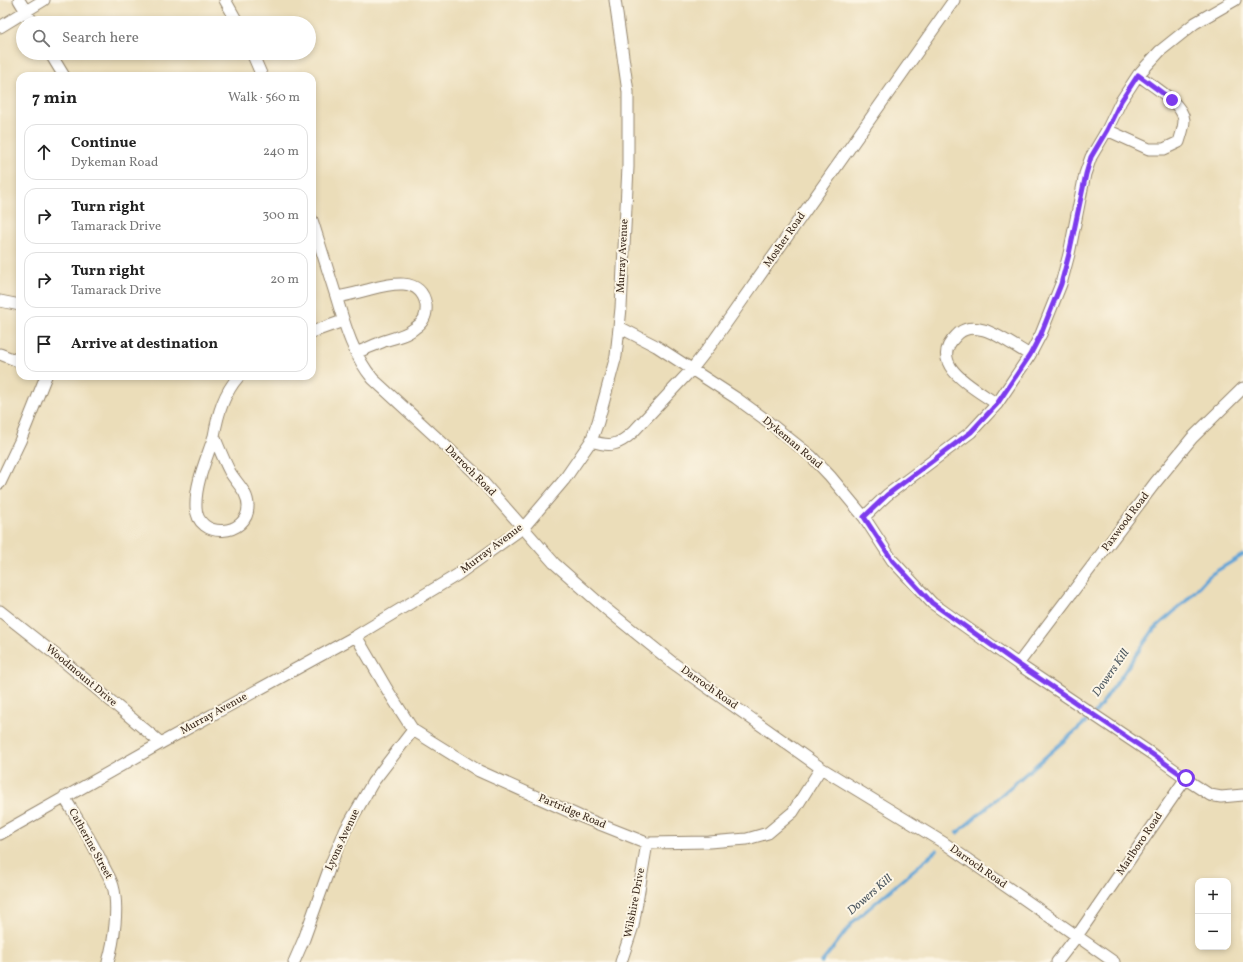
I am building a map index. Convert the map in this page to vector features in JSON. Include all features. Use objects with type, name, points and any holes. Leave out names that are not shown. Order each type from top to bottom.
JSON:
[{"type":"street","points":[[19,0],[29,16]]},
{"type":"street","points":[[18,16],[44,0]]},
{"type":"street","points":[[225,0],[234,16]]},
{"type":"street","name":"Murray Avenue","points":[[0,834],[161,743],[356,636],[457,575],[524,527],[564,480],[590,441],[598,422],[616,356],[628,167],[628,100],[615,0]]},
{"type":"street","name":"Mosher Road","points":[[590,441],[603,445],[616,444],[624,441],[692,369],[710,346],[954,0]]},
{"type":"street","points":[[864,517],[887,495],[971,432],[997,404],[1030,355],[1041,334],[1061,284],[1091,157],[1107,130],[1121,101],[1138,75],[1160,51],[1195,23],[1235,0]]},
{"type":"street","points":[[0,27],[16,17]]},
{"type":"street","points":[[54,60],[62,72]]},
{"type":"street","points":[[255,60],[260,72]]},
{"type":"street","points":[[1107,130],[1148,149],[1164,149],[1178,142],[1183,131],[1184,120],[1182,112],[1172,100],[1138,75]]},
{"type":"street","name":"Darroch Road","points":[[316,233],[343,321],[364,368],[373,379],[474,472],[524,527],[554,563],[606,609],[673,663],[821,768],[944,843],[1114,962]]},
{"type":"street","points":[[336,297],[397,283],[407,284],[416,289],[422,294],[425,302],[427,312],[424,318],[414,329],[404,335],[356,353]]},
{"type":"street","points":[[0,301],[16,304]]},
{"type":"street","points":[[316,331],[343,321]]},
{"type":"street","name":"Dykeman Road","points":[[619,327],[656,346],[692,369],[762,417],[811,456],[830,476],[864,517],[892,560],[932,603],[1018,664],[1186,778]]},
{"type":"street","points":[[997,404],[964,381],[951,369],[946,359],[946,353],[950,341],[961,330],[966,328],[983,329],[1030,355]]},
{"type":"street","points":[[0,354],[16,360]]},
{"type":"street","points":[[0,483],[20,441],[44,380]]},
{"type":"street","points":[[214,436],[230,472],[247,495],[248,508],[242,521],[231,530],[219,532],[210,529],[198,516],[196,508],[197,491],[226,394],[237,380]]},
{"type":"street","name":"Paxwood Road","points":[[1018,664],[1164,472],[1192,438],[1243,388]]},
{"type":"street","name":"Woodmount Drive","points":[[0,611],[61,659],[161,743]]},
{"type":"street","name":"Partridge Road","points":[[356,636],[413,730],[479,770],[579,816],[647,844],[747,839],[768,833],[793,812],[821,768]]},
{"type":"street","name":"Lyons Avenue","points":[[294,962],[332,861],[346,829],[373,782],[413,730]]},
{"type":"street","points":[[1186,778],[1210,795],[1221,797],[1243,795]]},
{"type":"street","name":"Marlboro Road","points":[[1057,962],[1077,936],[1186,778]]},
{"type":"street","name":"Catherine Street","points":[[64,797],[96,850],[113,885],[115,895],[115,926],[108,962]]},
{"type":"street","name":"Wilshire Drive","points":[[621,962],[633,926],[647,844]]},
{"type":"waterway","name":"Dowers Kill","points":[[957,833],[1094,715],[1154,629],[1185,602],[1210,575],[1243,555]]},
{"type":"waterway","name":"Dowers Kill","points":[[822,962],[854,921],[937,850]]},
{"type":"route","points":[[1172,100],[1138,75],[1121,101],[1107,130],[1091,157],[1061,284],[1041,334],[1030,355],[997,404],[971,432],[887,495],[864,517],[892,560],[932,603],[1018,664],[1186,778]]}]
